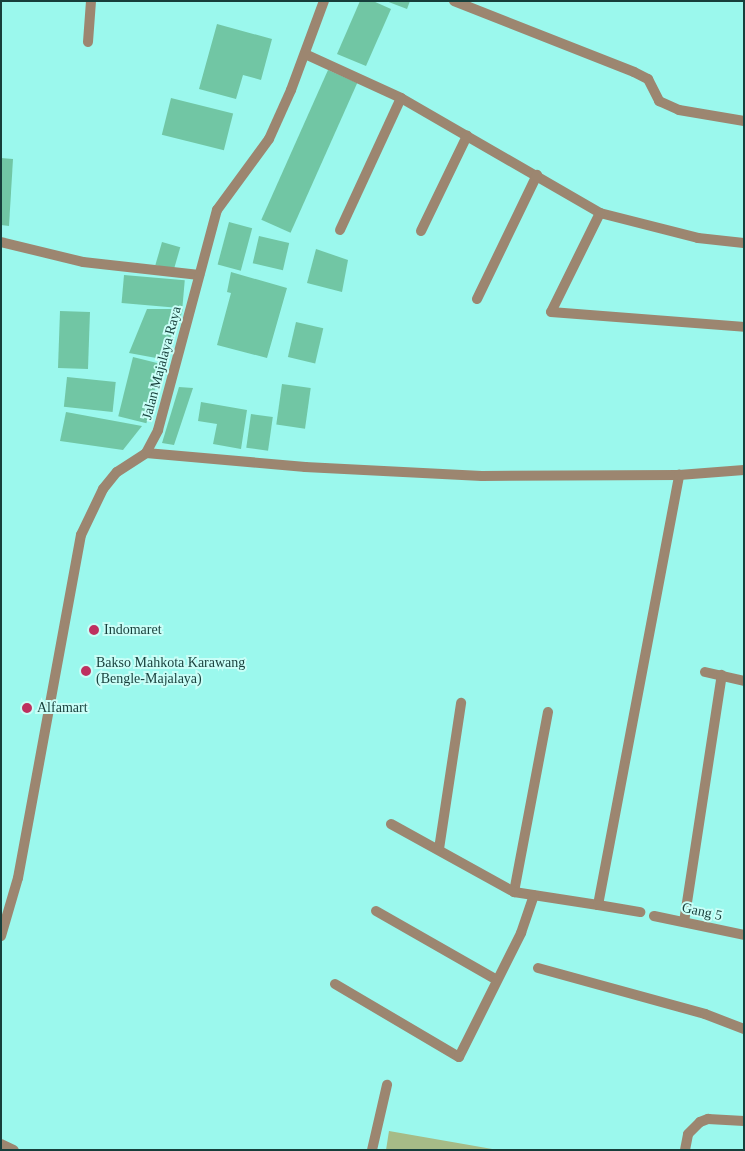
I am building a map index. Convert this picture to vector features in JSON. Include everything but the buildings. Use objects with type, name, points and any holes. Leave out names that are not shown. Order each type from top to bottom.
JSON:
[{"type":"street","points":[[88,42],[91,1]]},
{"type":"street","name":"Jalan Majalaya Raya","points":[[146,453],[165,412],[199,275],[218,210],[269,139],[305,54],[324,1]]},
{"type":"street","points":[[454,1],[634,72],[648,79],[659,101],[679,110],[744,121]]},
{"type":"street","points":[[305,54],[401,98],[600,213],[698,238],[744,243]]},
{"type":"street","points":[[340,230],[401,98]]},
{"type":"street","points":[[421,231],[467,136]]},
{"type":"street","points":[[478,299],[537,175]]},
{"type":"street","points":[[600,213],[551,312],[744,327]]},
{"type":"street","points":[[1,242],[83,262],[199,275]]},
{"type":"street","points":[[1,936],[18,878],[81,535],[103,489],[118,472],[146,453],[304,467],[482,476],[679,475],[744,470]]},
{"type":"street","points":[[598,905],[679,475]]},
{"type":"street","points":[[705,672],[744,681]]},
{"type":"street","points":[[684,922],[722,675]]},
{"type":"street","points":[[439,849],[461,703]]},
{"type":"street","points":[[514,892],[548,712]]},
{"type":"street","points":[[391,824],[514,892],[640,912]]},
{"type":"street","points":[[335,984],[458,1057],[521,933],[534,895]]},
{"type":"street","points":[[376,911],[497,980]]},
{"type":"street","name":"Gang 5","points":[[654,916],[744,935]]},
{"type":"street","points":[[538,968],[705,1014],[744,1029]]},
{"type":"street","points":[[372,1150],[387,1084]]},
{"type":"street","points":[[685,1150],[688,1134],[700,1122],[708,1119],[744,1121]]},
{"type":"street","points":[[1,1144],[14,1150]]},
{"type":"green space","points":[[389,1131],[498,1150],[386,1150]]},
{"type":"place","name":"Indomaret","points":[[94,630]]},
{"type":"place","name":"Bakso Mahkota Karawang (Bengle-Majalaya)","points":[[86,671]]},
{"type":"place","name":"Alfamart","points":[[27,708]]}]
